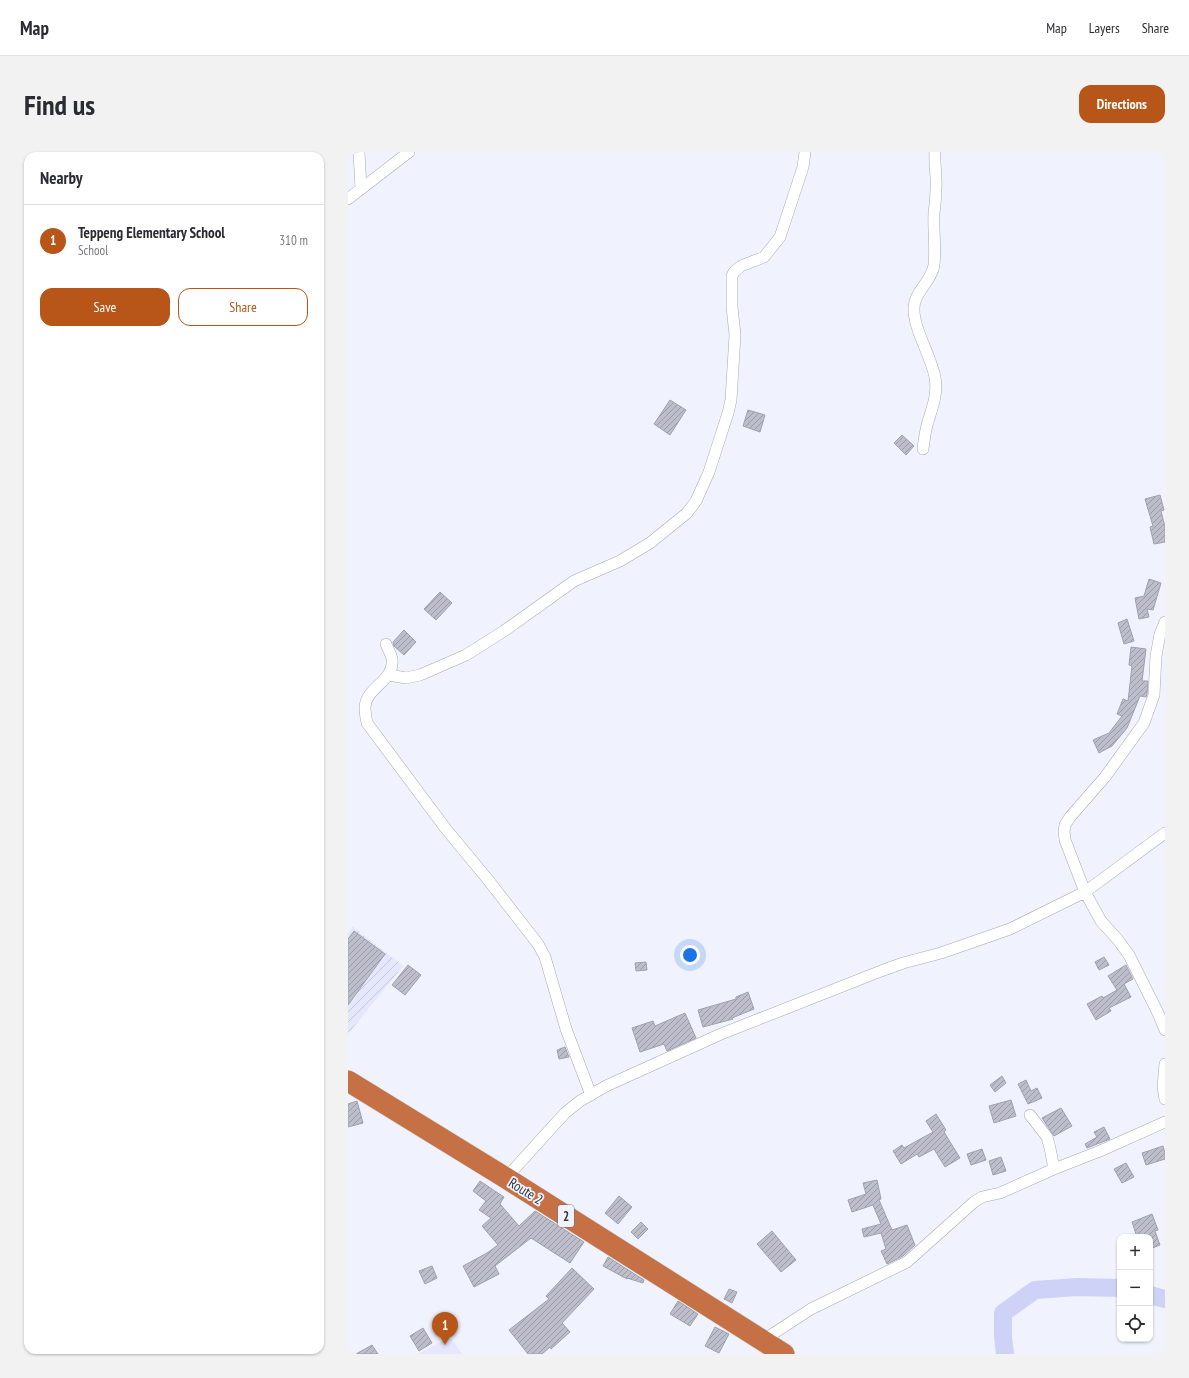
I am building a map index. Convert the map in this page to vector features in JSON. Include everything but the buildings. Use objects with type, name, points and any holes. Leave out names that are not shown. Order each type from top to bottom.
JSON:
[{"type":"highway","name":"Route 2","points":[[348,1081],[506,1178],[784,1354]]},
{"type":"street","points":[[359,152],[361,189]]},
{"type":"street","points":[[348,199],[409,152]]},
{"type":"street","points":[[388,675],[406,678],[420,675],[466,655],[504,631],[574,581],[615,564],[640,550],[660,536],[692,507],[708,472],[731,400],[735,336],[732,307],[732,276],[741,266],[764,257],[780,237],[803,167],[805,152]]},
{"type":"street","points":[[923,449],[927,426],[937,388],[935,376],[926,348],[914,317],[914,306],[917,296],[929,280],[934,266],[934,213],[936,188],[934,166],[935,152]]},
{"type":"street","points":[[1165,622],[1160,634],[1156,656],[1154,695],[1144,723],[1105,777],[1070,817],[1065,825],[1064,831],[1065,840],[1085,892],[1101,921],[1129,955],[1165,1030]]},
{"type":"street","points":[[386,644],[392,659],[388,675],[366,701],[365,707],[367,723],[446,829],[538,944],[545,957],[566,1029],[591,1095]]},
{"type":"street","points":[[506,1178],[565,1113],[580,1101],[606,1086],[721,1034],[903,963],[941,953],[1010,929],[1085,892],[1165,833]]},
{"type":"street","points":[[1165,1064],[1163,1087],[1165,1099]]},
{"type":"street","points":[[1030,1115],[1047,1137],[1054,1169]]},
{"type":"street","points":[[762,1341],[811,1309],[907,1262],[974,1202],[982,1197],[1000,1193],[1165,1122]]},
{"type":"shaded area","points":[[353,927],[403,966],[348,1034],[348,934]]},
{"type":"shaded area","points":[[450,1337],[462,1354],[418,1354]]},
{"type":"waterway","points":[[1005,1354],[1003,1313],[1035,1290],[1077,1287],[1117,1288]]},
{"type":"waterway","points":[[1153,1296],[1165,1299]]},
{"type":"place","name":"Teppeng Elementary School","points":[[445,1345]]}]
